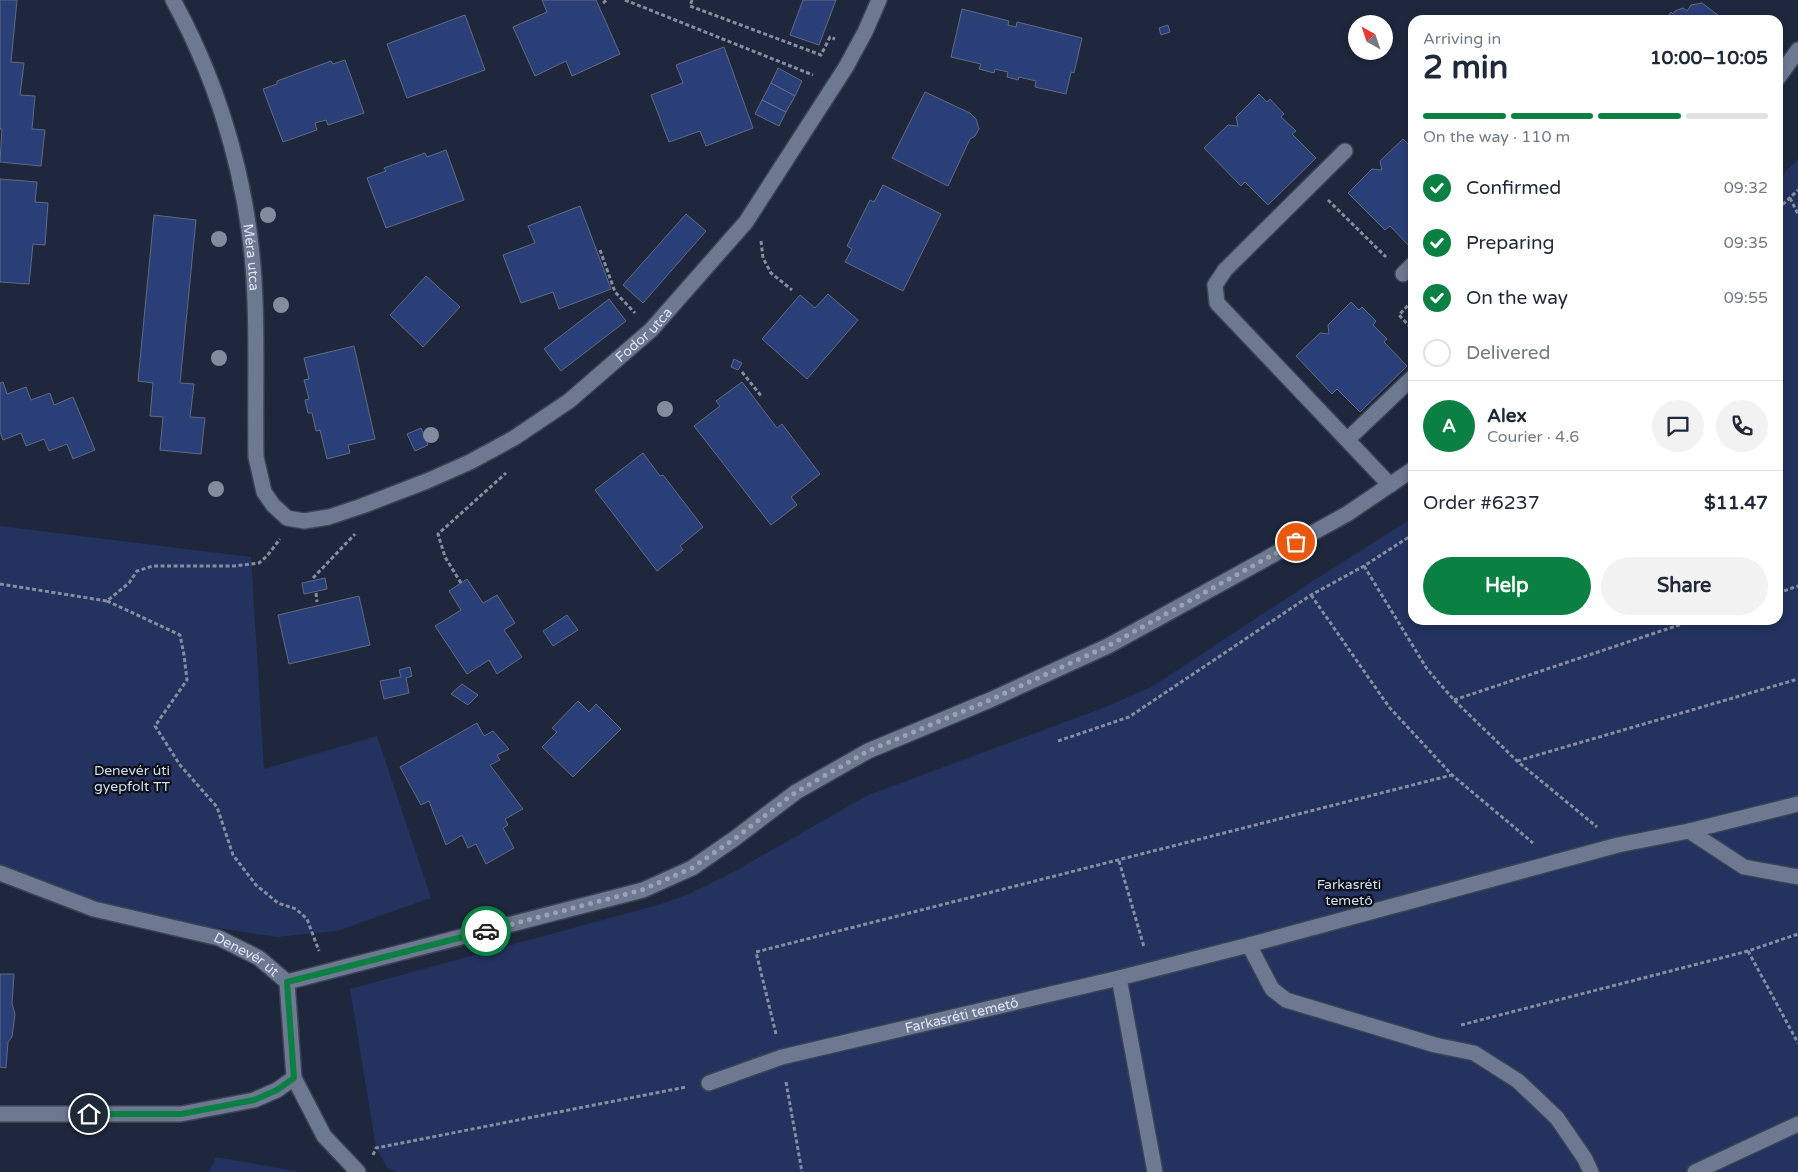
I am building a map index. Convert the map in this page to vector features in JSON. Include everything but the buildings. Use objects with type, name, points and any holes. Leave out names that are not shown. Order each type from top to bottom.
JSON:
[{"type":"street","name":"Méra utca","points":[[173,0],[189,29],[215,93],[231,140],[242,191],[252,256],[255,300],[256,456],[264,492],[273,506],[287,518]]},
{"type":"street","name":"Fodor utca","points":[[287,518],[304,521],[329,517],[427,481],[470,462],[514,438],[570,401],[651,330],[716,257],[752,213],[834,85],[861,39],[879,0]]},
{"type":"street","points":[[1783,71],[1798,50]]},
{"type":"street","points":[[1345,151],[1225,270],[1215,285],[1217,303],[1390,485]]},
{"type":"street","points":[[1348,439],[1408,382]]},
{"type":"street","points":[[287,982],[642,890],[692,868],[796,792],[868,751],[990,700],[1108,646],[1348,514],[1408,473]]},
{"type":"street","name":"Farkasréti temető","points":[[709,1083],[782,1057],[1119,978],[1249,945],[1618,845],[1689,831],[1798,804]]},
{"type":"street","points":[[1689,831],[1744,867],[1798,877]]},
{"type":"street","name":"Denevér út","points":[[0,873],[94,909],[219,938],[259,958],[287,982],[294,1078],[324,1136],[364,1168]]},
{"type":"street","points":[[1249,945],[1272,989],[1286,1000],[1435,1045],[1474,1053],[1518,1081],[1557,1118],[1585,1158],[1591,1172]]},
{"type":"street","points":[[1119,978],[1155,1172]]},
{"type":"street","points":[[0,1114],[181,1114],[254,1100],[277,1090],[294,1078]]},
{"type":"street","points":[[1695,1172],[1798,1124]]},
{"type":"path","points":[[603,3],[607,0]]},
{"type":"path","points":[[625,0],[808,72],[834,85]]},
{"type":"path","points":[[692,0],[690,6],[816,53]]},
{"type":"path","points":[[1311,184],[1408,270]]},
{"type":"path","points":[[1783,204],[1798,190]]},
{"type":"path","points":[[1790,198],[1798,214]]},
{"type":"path","points":[[752,213],[758,218],[763,258],[771,273],[792,290]]},
{"type":"path","points":[[600,250],[615,292],[651,330]]},
{"type":"path","points":[[1408,305],[1399,315],[1408,325]]},
{"type":"path","points":[[742,372],[762,397]]},
{"type":"path","points":[[461,583],[445,557],[438,534],[506,473]]},
{"type":"path","points":[[313,578],[354,536],[362,506]]},
{"type":"path","points":[[108,601],[129,583],[137,571],[153,566],[234,566],[259,563],[278,542],[287,518]]},
{"type":"path","points":[[1058,741],[1128,717],[1311,596],[1364,566],[1408,538]]},
{"type":"path","points":[[1364,566],[1427,669],[1454,700],[1517,761],[1618,845]]},
{"type":"path","points":[[0,584],[108,601],[180,635],[187,680],[155,726],[180,765],[217,807],[233,854],[256,885],[278,903],[296,909],[307,919],[327,972]]},
{"type":"path","points":[[1783,591],[1798,586]]},
{"type":"path","points":[[316,593],[317,602]]},
{"type":"path","points":[[1311,596],[1389,707],[1452,775],[1554,862]]},
{"type":"path","points":[[1454,700],[1679,625]]},
{"type":"path","points":[[1517,761],[1798,679]]},
{"type":"path","points":[[802,1172],[782,1057],[756,952],[1452,775]]},
{"type":"path","points":[[1119,861],[1151,969]]},
{"type":"path","points":[[1435,1045],[1457,1026],[1748,951],[1798,934]]},
{"type":"path","points":[[1748,951],[1798,1043]]},
{"type":"path","points":[[364,1168],[376,1148],[709,1083]]},
{"type":"green space","name":"Farkasréti temető","points":[[1798,159],[1798,1172],[395,1172],[387,1167],[376,1148],[350,989],[661,904],[689,894],[737,870],[866,796],[1108,706],[1153,686],[1408,521],[1408,625],[1783,625],[1783,174]]},
{"type":"green space","name":"Denevér úti gyepfolt TT","points":[[0,526],[251,557],[264,769],[377,736],[431,898],[337,931],[277,937],[94,909],[0,873]]},
{"type":"green space","points":[[216,1157],[302,1172],[209,1172]]},
{"type":"way so far","points":[[486,931],[642,890],[692,868],[796,792],[868,751],[990,700],[1108,646],[1296,542]]},
{"type":"route","points":[[89,1114],[181,1114],[254,1100],[277,1090],[294,1078],[287,982],[486,931]]}]
